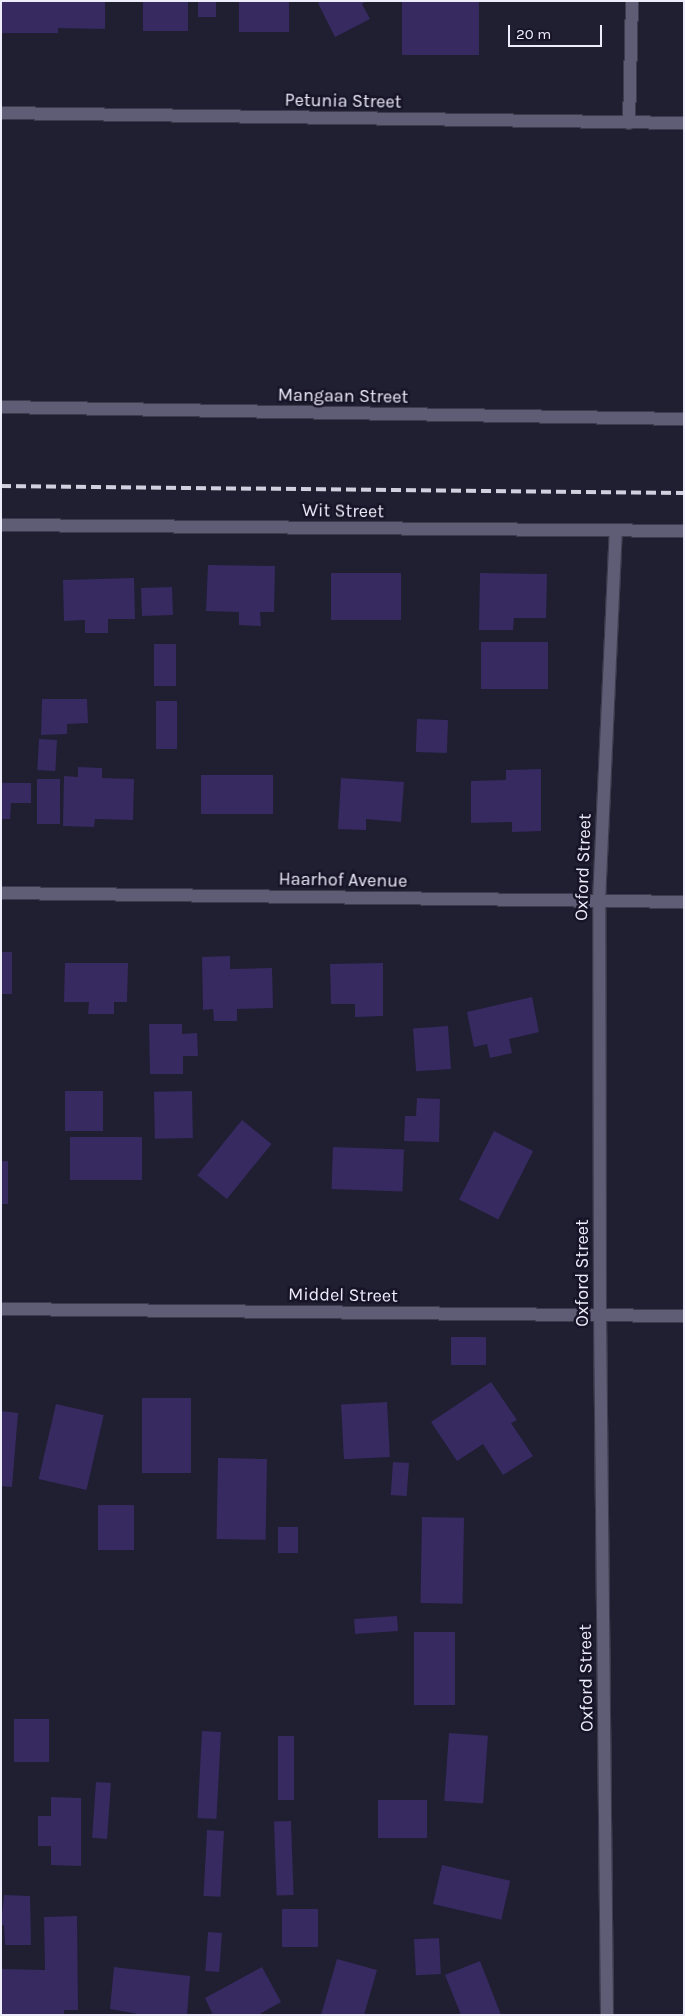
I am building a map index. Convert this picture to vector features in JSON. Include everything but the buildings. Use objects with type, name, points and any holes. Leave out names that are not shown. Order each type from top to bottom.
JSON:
[{"type":"street","points":[[629,123],[632,1]]},
{"type":"street","name":"Petunia Street","points":[[1,113],[684,123]]},
{"type":"street","name":"Mangaan Street","points":[[1,407],[684,420]]},
{"type":"street","name":"Wit Street","points":[[1,525],[684,531]]},
{"type":"street","name":"Oxford Street","points":[[607,2015],[598,901],[616,531]]},
{"type":"street","name":"Haarhof Avenue","points":[[1,893],[684,902]]},
{"type":"street","name":"Middel Street","points":[[1,1309],[684,1316]]},
{"type":"railway","points":[[1,486],[684,493]]}]
